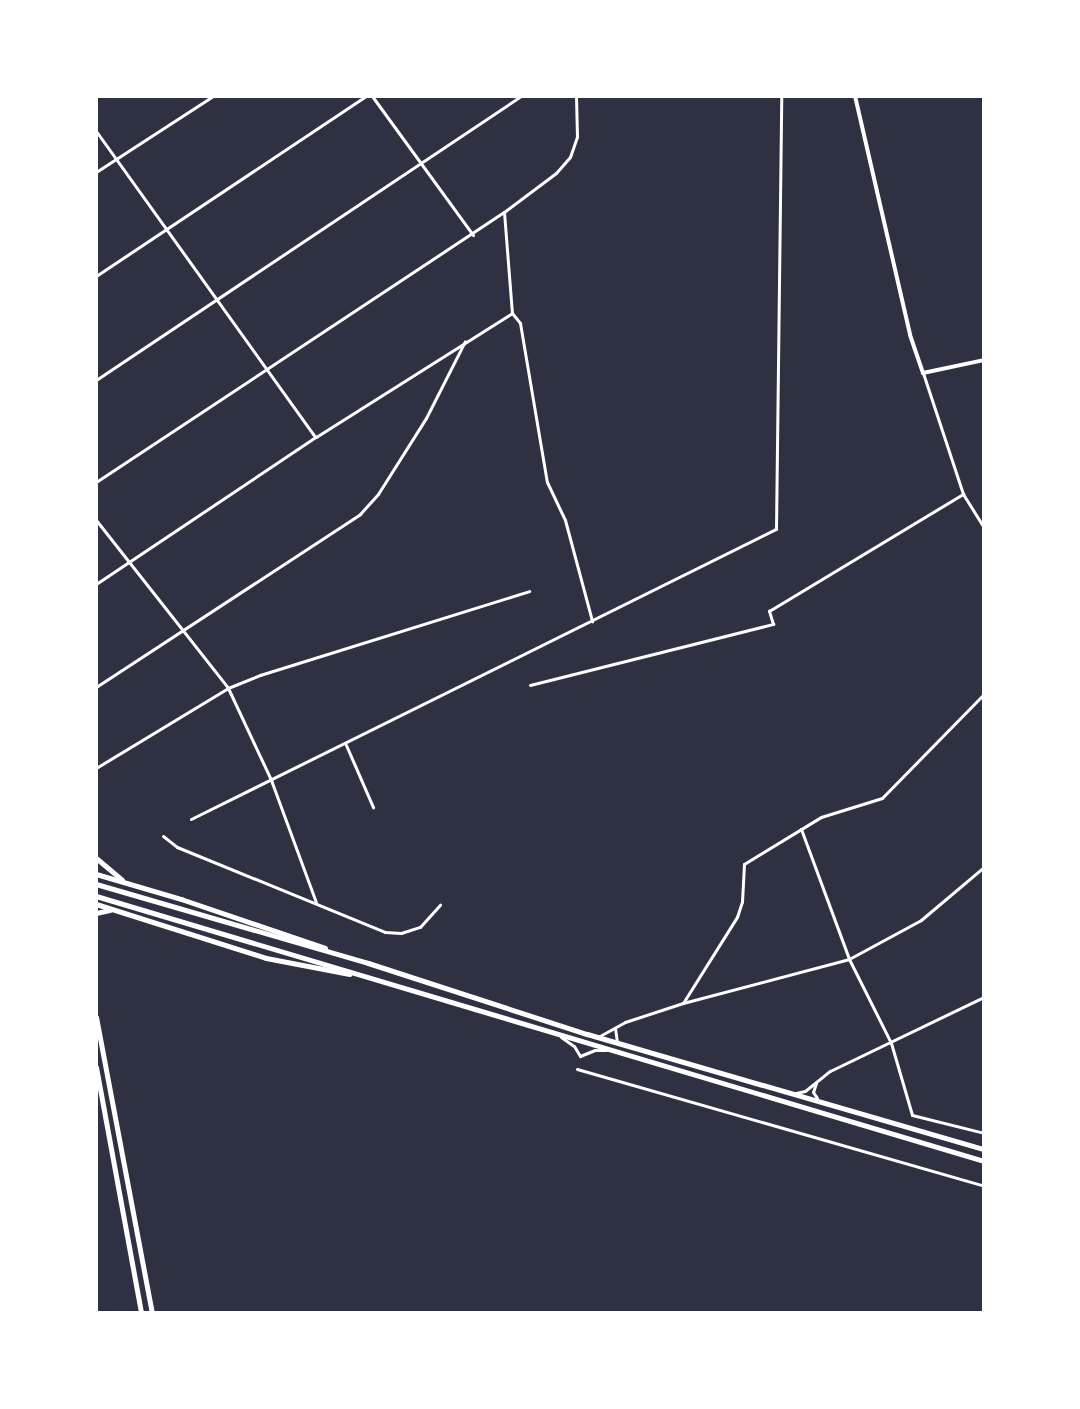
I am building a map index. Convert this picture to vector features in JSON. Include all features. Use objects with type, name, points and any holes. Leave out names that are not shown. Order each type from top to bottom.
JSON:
[{"type":"main road","points":[[96,858],[126,883]]},
{"type":"main road","points":[[96,874],[597,1037],[984,1149]]},
{"type":"main road","points":[[96,884],[368,963]]},
{"type":"main road","points":[[96,896],[984,1161]]},
{"type":"main road","points":[[96,904],[266,958],[372,978]]},
{"type":"main road","points":[[96,913],[115,910]]},
{"type":"main road","points":[[96,1017],[152,1313]]},
{"type":"main road","points":[[96,1067],[141,1313]]},
{"type":"street","points":[[96,172],[213,96]]},
{"type":"street","points":[[96,276],[366,96]]},
{"type":"street","points":[[372,96],[473,235]]},
{"type":"street","points":[[96,380],[521,96]]},
{"type":"street","points":[[96,482],[473,235],[556,173],[570,157],[577,137],[576,96]]},
{"type":"street","points":[[191,819],[776,529],[781,96]]},
{"type":"street","points":[[855,96],[910,335],[963,494],[984,528]]},
{"type":"street","points":[[96,131],[316,437]]},
{"type":"street","points":[[504,212],[512,313],[520,323],[547,482],[565,520],[592,621]]},
{"type":"street","points":[[96,584],[316,437],[512,313]]},
{"type":"street","points":[[96,687],[360,514],[378,494],[426,418],[465,341]]},
{"type":"street","points":[[923,373],[984,360]]},
{"type":"street","points":[[530,685],[773,624],[769,611],[963,494]]},
{"type":"street","points":[[96,520],[228,688],[271,780],[316,902]]},
{"type":"street","points":[[96,768],[228,688],[529,591]]},
{"type":"street","points":[[683,1003],[737,917],[742,902],[744,864],[821,817],[882,798],[984,694]]},
{"type":"street","points":[[345,743],[373,807]]},
{"type":"street","points":[[801,829],[849,959],[891,1043],[912,1115],[984,1133]]},
{"type":"street","points":[[163,836],[177,847],[385,932],[401,933],[420,927],[440,905]]},
{"type":"street","points":[[597,1037],[683,1003],[849,959],[921,920],[984,867]]},
{"type":"street","points":[[792,1094],[805,1091],[818,1080],[984,997]]},
{"type":"street","points":[[615,1028],[617,1043]]},
{"type":"street","points":[[561,1037],[574,1046],[580,1056],[595,1050],[606,1050]]},
{"type":"street","points":[[577,1069],[984,1186]]},
{"type":"street","points":[[818,1080],[813,1092],[824,1103]]},
{"type":"lane","points":[[982,96],[984,103]]}]
